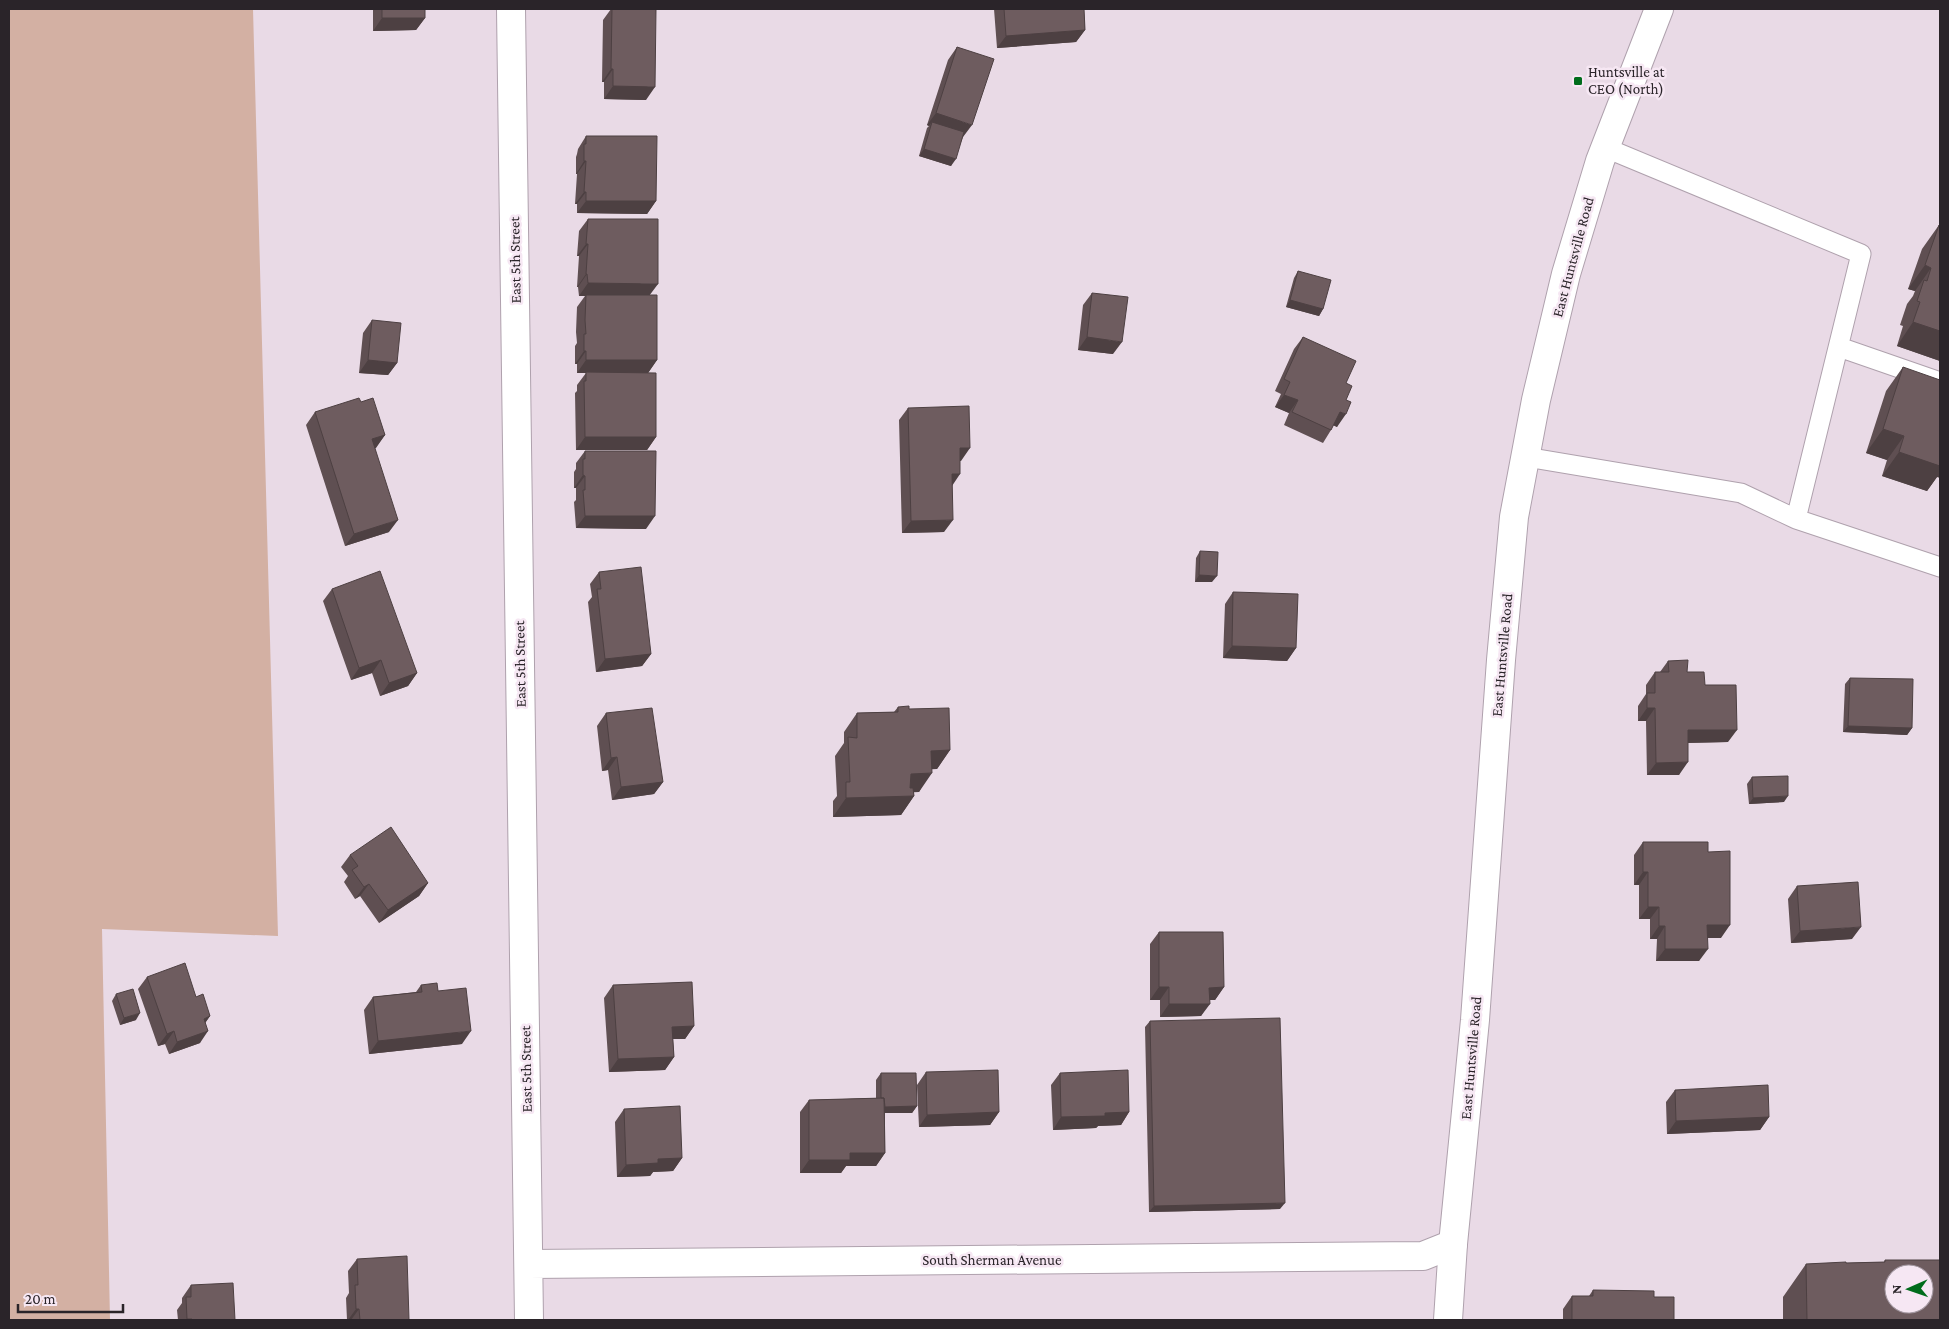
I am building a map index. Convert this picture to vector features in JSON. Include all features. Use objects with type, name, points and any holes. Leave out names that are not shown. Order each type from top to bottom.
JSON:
[{"type":"street","name":"East 5th Street","points":[[512,9],[529,1320]]},
{"type":"street","name":"East Huntsville Road","points":[[1448,1320],[1453,1244],[1476,1020],[1502,641],[1514,517],[1536,400],[1566,274],[1606,148],[1659,9]]},
{"type":"street","name":"South Sherman Avenue","points":[[529,1264],[1423,1256],[1453,1244]]},
{"type":"lane","points":[[1606,148],[1861,254],[1796,519]]},
{"type":"lane","points":[[1838,347],[1940,382]]},
{"type":"lane","points":[[1526,457],[1741,493],[1796,519],[1940,567]]},
{"type":"shaded area","points":[[9,9],[253,9],[278,936],[102,929],[110,1320],[9,1320]]},
{"type":"building","points":[[382,9],[425,9],[425,18],[382,18]]},
{"type":"building","points":[[612,9],[656,9],[655,87],[613,86],[613,69],[611,69]]},
{"type":"building","points":[[1004,9],[1084,9],[1085,30],[1006,36]]},
{"type":"building","points":[[957,47],[994,59],[972,125],[936,113]]},
{"type":"building","points":[[932,122],[964,132],[956,159],[924,149]]},
{"type":"building","points":[[586,136],[657,136],[656,201],[586,201],[586,192],[584,192],[586,161],[584,161],[584,144],[586,144]]},
{"type":"building","points":[[588,219],[658,219],[658,284],[588,283],[586,274],[588,244],[586,244]]},
{"type":"building","points":[[1939,225],[1940,331],[1913,322],[1920,302],[1917,301],[1924,280],[1927,281],[1931,268],[1925,265]]},
{"type":"building","points":[[1298,271],[1331,280],[1323,309],[1290,300]]},
{"type":"building","points":[[1092,293],[1128,297],[1122,342],[1087,337]]},
{"type":"building","points":[[586,295],[657,295],[657,360],[586,360],[584,334],[586,334]]},
{"type":"building","points":[[372,320],[401,323],[397,363],[368,360]]},
{"type":"building","points":[[1303,337],[1356,361],[1346,383],[1352,386],[1346,400],[1351,402],[1346,414],[1340,412],[1331,430],[1292,412],[1298,400],[1284,395],[1290,382],[1284,379]]},
{"type":"building","points":[[1903,367],[1940,380],[1940,466],[1899,452],[1904,436],[1883,429]]},
{"type":"building","points":[[586,372],[656,373],[656,437],[585,437],[584,381],[586,381]]},
{"type":"building","points":[[359,398],[361,402],[373,398],[385,435],[372,439],[398,520],[354,534],[315,412]]},
{"type":"building","points":[[969,406],[970,448],[960,448],[960,474],[952,474],[953,520],[911,521],[908,408]]},
{"type":"building","points":[[585,451],[656,451],[655,516],[585,516],[583,459],[585,459]]},
{"type":"building","points":[[1200,551],[1218,552],[1217,576],[1199,575]]},
{"type":"building","points":[[641,567],[651,654],[605,659],[597,589],[601,589],[599,572]]},
{"type":"building","points":[[380,571],[417,673],[389,683],[381,660],[359,668],[332,589]]},
{"type":"building","points":[[1233,592],[1298,594],[1296,648],[1232,646]]},
{"type":"building","points":[[1688,660],[1687,672],[1704,672],[1705,685],[1736,685],[1737,730],[1688,730],[1688,762],[1656,763],[1655,708],[1647,708],[1647,693],[1655,693],[1655,672],[1669,672],[1668,661]]},
{"type":"building","points":[[1850,678],[1913,679],[1912,728],[1848,726]]},
{"type":"building","points":[[909,706],[909,709],[949,708],[950,750],[931,751],[932,773],[911,774],[910,788],[913,788],[914,796],[846,798],[846,782],[850,782],[848,737],[857,738],[857,713],[898,712],[898,707]]},
{"type":"building","points":[[652,708],[663,782],[621,787],[617,757],[611,758],[606,713]]},
{"type":"building","points":[[1788,776],[1788,796],[1753,798],[1752,777]]},
{"type":"building","points":[[391,827],[428,883],[388,910],[369,884],[364,887],[352,870],[358,866],[350,855]]},
{"type":"building","points":[[1643,842],[1708,842],[1708,852],[1730,851],[1730,925],[1707,925],[1708,949],[1665,949],[1665,926],[1659,926],[1659,907],[1648,907],[1648,872],[1643,872]]},
{"type":"building","points":[[1858,882],[1861,927],[1800,931],[1797,886]]},
{"type":"building","points":[[1159,932],[1223,932],[1224,987],[1209,988],[1210,1004],[1169,1004],[1169,987],[1159,987]]},
{"type":"building","points":[[185,963],[196,997],[203,994],[210,1016],[204,1019],[208,1031],[177,1042],[174,1031],[167,1034],[147,977]]},
{"type":"building","points":[[692,982],[694,1026],[672,1027],[674,1057],[618,1059],[613,985]]},
{"type":"building","points":[[437,983],[438,991],[466,988],[471,1031],[378,1041],[373,997],[422,992],[421,985]]},
{"type":"building","points":[[133,989],[140,1013],[124,1018],[116,994]]},
{"type":"building","points":[[1280,1018],[1285,1203],[1154,1206],[1150,1021]]},
{"type":"building","points":[[998,1070],[999,1112],[927,1115],[926,1072]]},
{"type":"building","points":[[1128,1070],[1129,1112],[1105,1113],[1105,1116],[1061,1117],[1060,1073]]},
{"type":"building","points":[[881,1073],[916,1073],[917,1106],[885,1107],[884,1098],[881,1098]]},
{"type":"building","points":[[1768,1085],[1769,1117],[1676,1121],[1675,1090]]},
{"type":"building","points":[[884,1098],[885,1153],[850,1153],[850,1160],[809,1160],[809,1100]]},
{"type":"building","points":[[680,1106],[682,1158],[658,1159],[658,1163],[626,1165],[624,1109]]},
{"type":"building","points":[[407,1256],[409,1320],[360,1320],[359,1309],[356,1309],[355,1285],[358,1285],[357,1259]]},
{"type":"building","points":[[1885,1260],[1940,1260],[1940,1320],[1807,1320],[1806,1264],[1885,1262]]},
{"type":"building","points":[[233,1283],[235,1320],[187,1319],[186,1297],[191,1297],[191,1285]]},
{"type":"building","points":[[1593,1290],[1654,1291],[1654,1297],[1674,1297],[1674,1320],[1572,1320],[1572,1296],[1593,1296]]},
{"type":"place","name":"Huntsville at CEO (North)","points":[[1578,81]]}]
